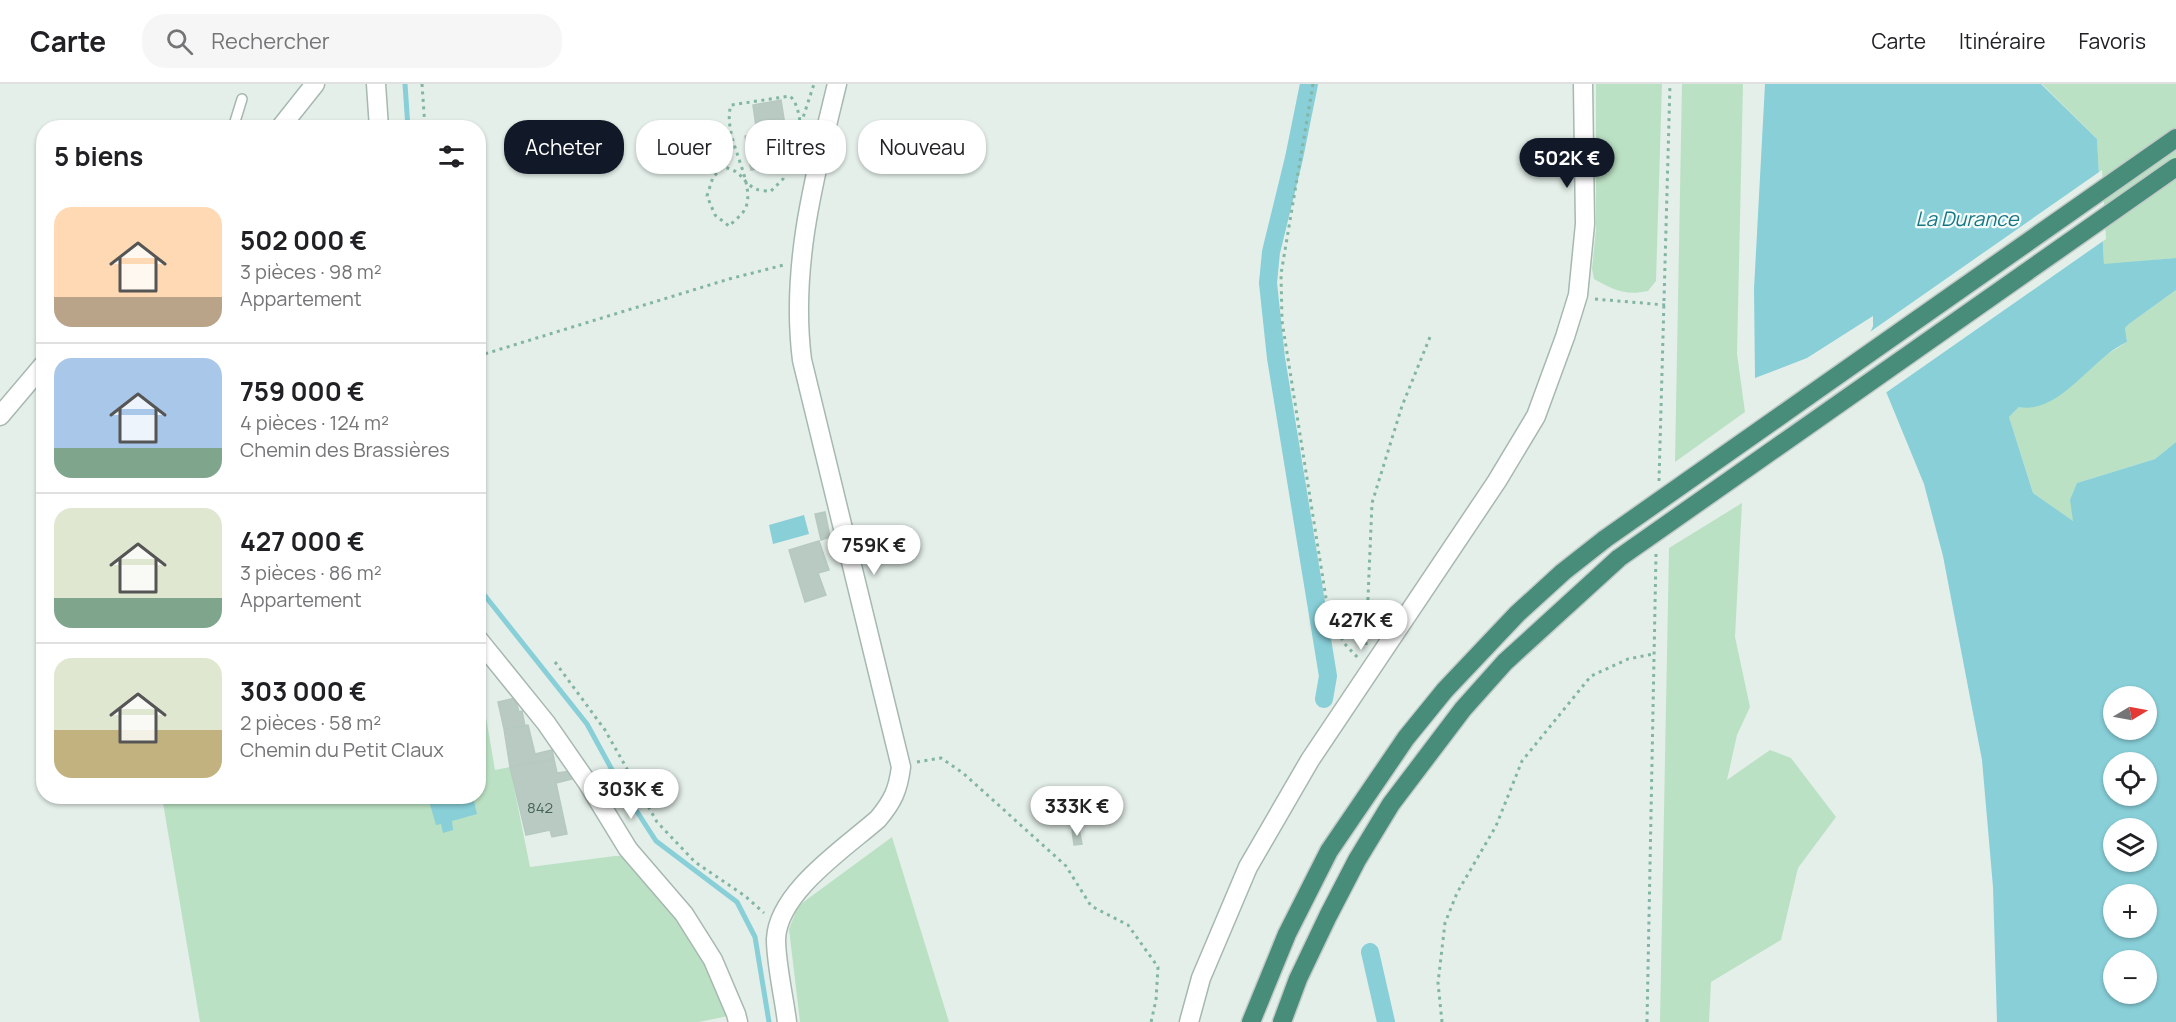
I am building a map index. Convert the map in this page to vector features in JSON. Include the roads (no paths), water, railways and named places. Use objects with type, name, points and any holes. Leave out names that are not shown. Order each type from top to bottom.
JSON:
[{"type":"highway","points":[[1251,1022],[1287,934],[1329,851],[1406,738],[1444,690],[1517,614],[1605,539],[2176,138]]},
{"type":"highway","points":[[1282,1022],[1298,979],[1328,916],[1357,860],[1391,804],[1463,709],[1505,662],[1619,558],[2176,167]]},
{"type":"street","points":[[286,120],[315,84]]},
{"type":"street","points":[[376,84],[378,120]]},
{"type":"street","points":[[787,1022],[776,941],[782,913],[796,891],[878,819],[888,807],[898,789],[900,767],[802,360],[798,326],[801,260],[814,180],[837,84]]},
{"type":"street","points":[[1189,1022],[1201,978],[1248,867],[1310,760],[1497,481],[1536,416],[1578,295],[1585,224],[1583,84]]},
{"type":"street","points":[[0,416],[36,373]]},
{"type":"street","points":[[486,649],[546,723],[587,782],[628,849],[684,914],[712,960],[738,1022]]},
{"type":"lane","points":[[235,120],[242,99]]},
{"type":"water","name":"La Durance","points":[[1765,84],[2041,84],[2097,139],[2104,264],[2176,258],[2176,290],[2125,328],[2127,342],[2114,349],[2062,394],[2034,407],[2019,407],[2009,417],[2033,493],[2073,521],[2070,500],[2077,483],[2155,459],[2176,442],[2176,1022],[1997,1022],[1993,887],[1982,760],[1943,556],[1924,484],[1874,366],[1867,340],[1873,326],[1873,316],[1807,358],[1755,378],[1754,289]]},
{"type":"water","points":[[804,515],[809,534],[773,544],[769,525]]},
{"type":"water","points":[[430,804],[475,804],[477,814],[452,821],[453,830],[443,833],[441,824],[436,825]]},
{"type":"waterway","points":[[405,84],[407,120]]},
{"type":"waterway","points":[[1309,84],[1271,252],[1268,283],[1276,358],[1328,676],[1324,699]]},
{"type":"waterway","points":[[486,597],[587,724],[623,790],[656,841],[737,902],[755,937],[769,1022]]},
{"type":"waterway","points":[[1370,952],[1386,1022]]}]
